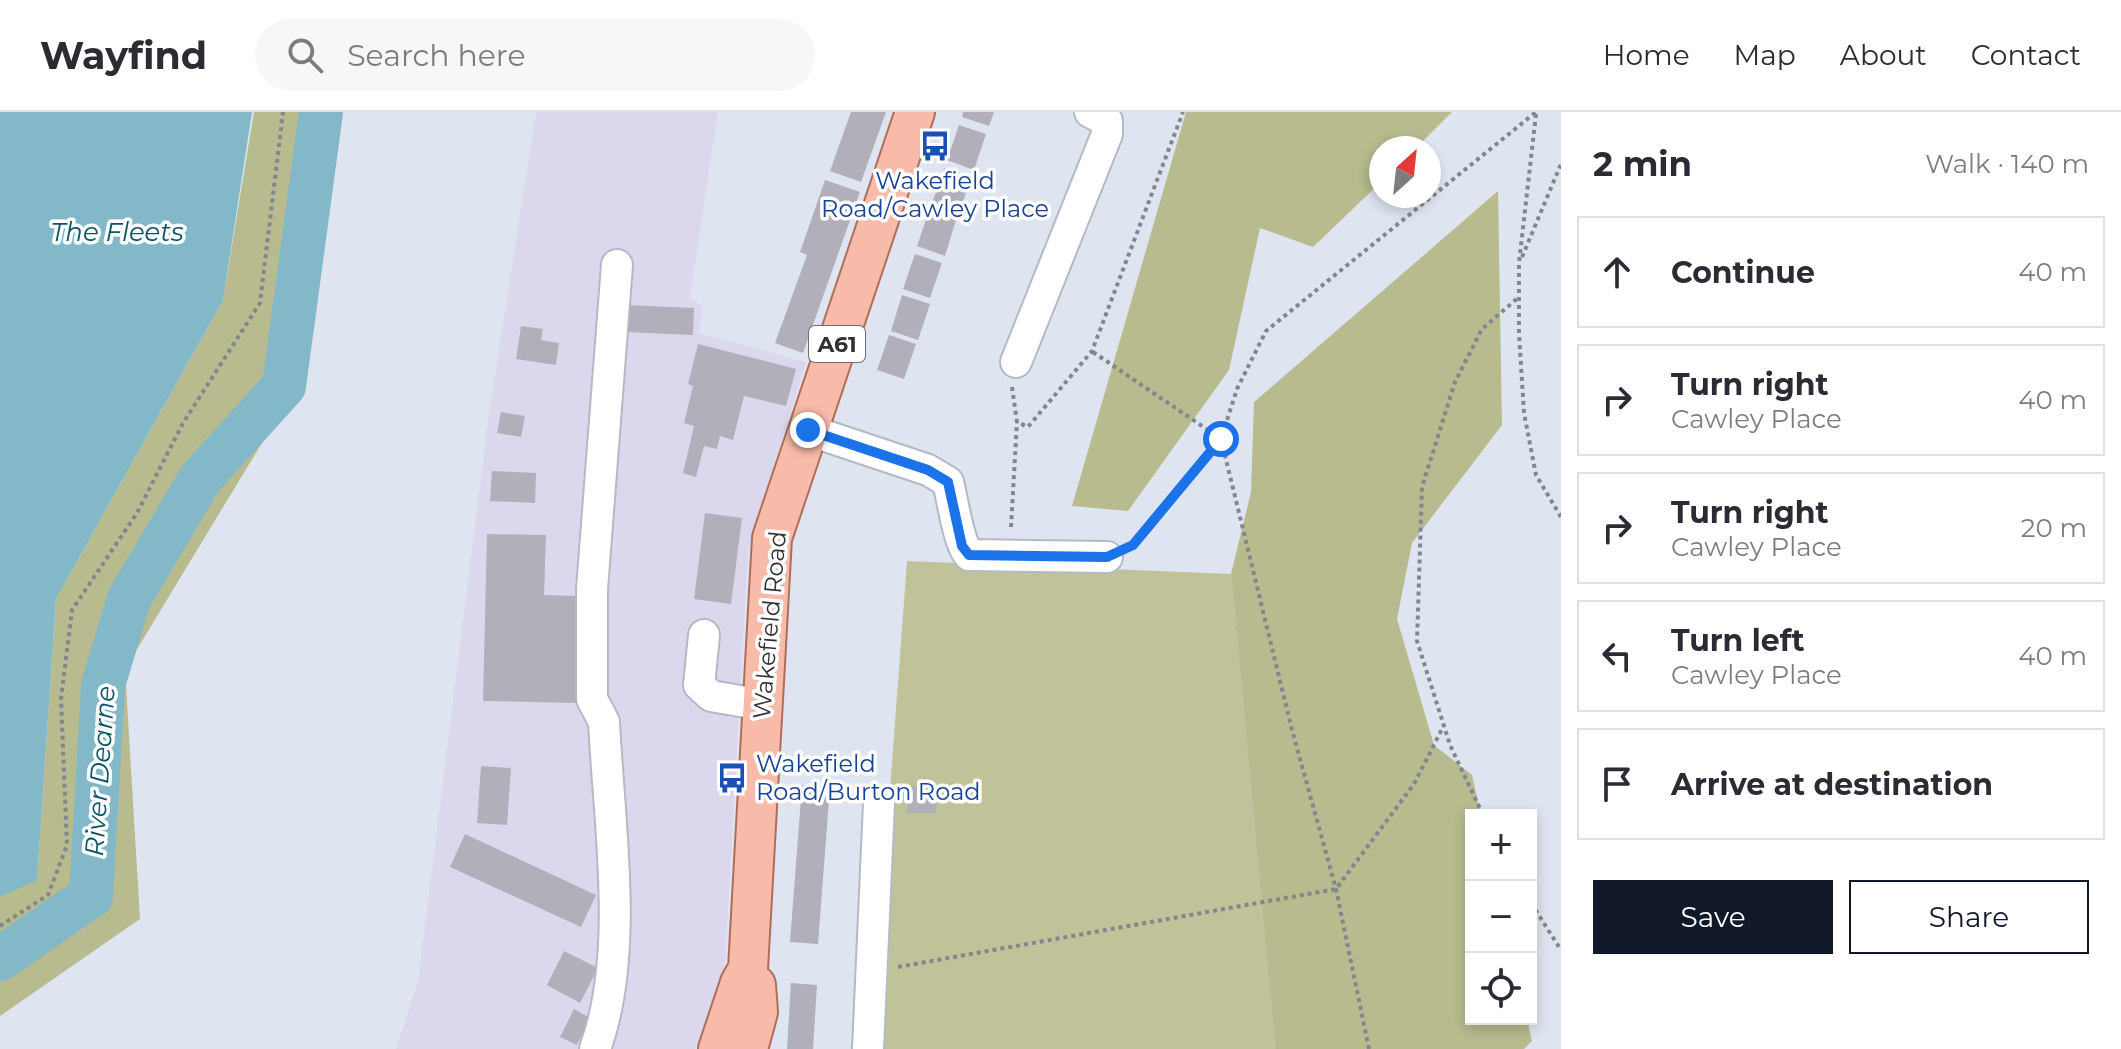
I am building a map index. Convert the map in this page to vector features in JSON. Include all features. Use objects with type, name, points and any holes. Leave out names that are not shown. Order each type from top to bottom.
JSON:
[{"type":"main road","name":"Wakefield Road","points":[[748,969],[772,538],[915,112]]},
{"type":"main road","name":"A61","points":[[718,1049],[748,969]]},
{"type":"main road","name":"A61","points":[[748,969],[757,987],[758,1012],[748,1049]]},
{"type":"street","points":[[1016,362],[1107,134],[1107,121],[1094,113]]},
{"type":"street","points":[[595,1049],[607,1016],[615,950],[604,722],[592,699],[592,589],[617,265]]},
{"type":"street","points":[[808,430],[928,470],[948,482],[962,546],[969,555],[1009,558],[1107,557]]},
{"type":"street","points":[[704,635],[699,685],[711,696],[763,705]]},
{"type":"street","points":[[868,1049],[879,803]]},
{"type":"path","points":[[0,926],[48,895],[67,845],[61,699],[72,610],[137,513],[183,423],[260,303],[283,112]]},
{"type":"path","points":[[1017,422],[1028,427],[1092,351],[1183,112]]},
{"type":"path","points":[[1536,112],[1519,263],[1524,413],[1536,475],[1561,517]]},
{"type":"path","points":[[1107,557],[1133,545],[1221,439],[1237,389],[1266,331],[1536,112]]},
{"type":"path","points":[[1519,263],[1561,164]]},
{"type":"path","points":[[1480,809],[1444,725],[1417,641],[1422,487],[1455,382],[1482,329],[1519,297]]},
{"type":"path","points":[[1092,351],[1221,439],[1292,730],[1336,889],[1369,1049]]},
{"type":"path","points":[[1009,558],[1017,422],[1012,387],[1016,362]]},
{"type":"path","points":[[873,971],[1336,889],[1414,784],[1444,725]]},
{"type":"path","points":[[1537,912],[1561,950]]},
{"type":"shaded area","points":[[536,112],[718,112],[690,298],[703,306],[699,333],[806,362],[748,550],[723,1000],[695,1049],[396,1049],[418,981],[489,414]]},
{"type":"green space","points":[[254,112],[323,112],[300,380],[125,669],[140,919],[0,1016],[0,897],[37,879],[56,599],[223,300]]},
{"type":"green space","points":[[1186,112],[1452,112],[1428,136],[1369,136],[1369,193],[1313,247],[1260,228],[1229,370],[1128,511],[1072,506]]},
{"type":"green space","points":[[1498,191],[1502,425],[1412,543],[1397,619],[1434,745],[1472,775],[1480,809],[1465,809],[1465,1025],[1528,1025],[1532,1041],[1524,1049],[1275,1049],[1231,574],[1251,492],[1254,402]]},
{"type":"green space","points":[[907,561],[1231,574],[1275,1049],[880,1049],[890,790]]},
{"type":"water","name":"The Fleets","points":[[0,112],[252,112],[223,300],[56,599],[37,880],[0,897]]},
{"type":"building","points":[[851,112],[886,112],[861,182],[830,171]]},
{"type":"building","points":[[963,112],[994,112],[989,126],[962,117]]},
{"type":"building","points":[[959,125],[986,134],[974,170],[947,160]]},
{"type":"building","points":[[944,168],[971,178],[959,213],[932,203]]},
{"type":"building","points":[[825,180],[860,192],[803,353],[775,343],[807,255],[800,252]]},
{"type":"building","points":[[929,211],[956,220],[945,256],[917,246]]},
{"type":"building","points":[[915,254],[942,263],[930,298],[903,289]]},
{"type":"building","points":[[902,295],[930,304],[918,340],[891,331]]},
{"type":"building","points":[[626,305],[694,308],[693,335],[625,332]]},
{"type":"building","points":[[521,326],[543,329],[541,340],[559,343],[556,365],[516,359]]},
{"type":"building","points":[[889,335],[916,344],[904,379],[877,370]]},
{"type":"building","points":[[698,344],[796,369],[786,406],[744,396],[733,440],[720,436],[717,449],[704,446],[696,477],[683,473],[694,426],[684,423],[693,386],[688,384]]},
{"type":"building","points":[[501,412],[525,416],[521,437],[497,433]]},
{"type":"building","points":[[492,471],[536,473],[535,503],[490,501]]},
{"type":"building","points":[[705,513],[742,518],[731,604],[694,599]]},
{"type":"building","points":[[487,534],[546,535],[544,595],[579,596],[577,703],[483,701]]},
{"type":"building","points":[[481,766],[511,768],[507,825],[477,823]]},
{"type":"building","points":[[802,785],[830,787],[818,944],[790,942]]},
{"type":"building","points":[[908,786],[937,786],[936,813],[907,813]]},
{"type":"building","points":[[465,834],[596,895],[581,927],[450,867]]},
{"type":"building","points":[[564,951],[598,968],[580,1003],[547,985]]},
{"type":"building","points":[[791,983],[817,985],[813,1049],[787,1049]]},
{"type":"building","points":[[574,1009],[590,1018],[577,1045],[560,1037]]},
{"type":"waterway","name":"River Dearne","points":[[0,959],[91,896],[103,685],[129,599],[200,479],[284,386],[321,112]]},
{"type":"place","name":"Wakefield Road/Cawley Place","points":[[935,146]]},
{"type":"place","name":"Wakefield Road/Burton Road","points":[[732,778]]},
{"type":"route","points":[[808,430],[928,470],[948,482],[959,521],[962,546],[969,555],[1009,558],[1107,557],[1133,545],[1221,439]]}]
